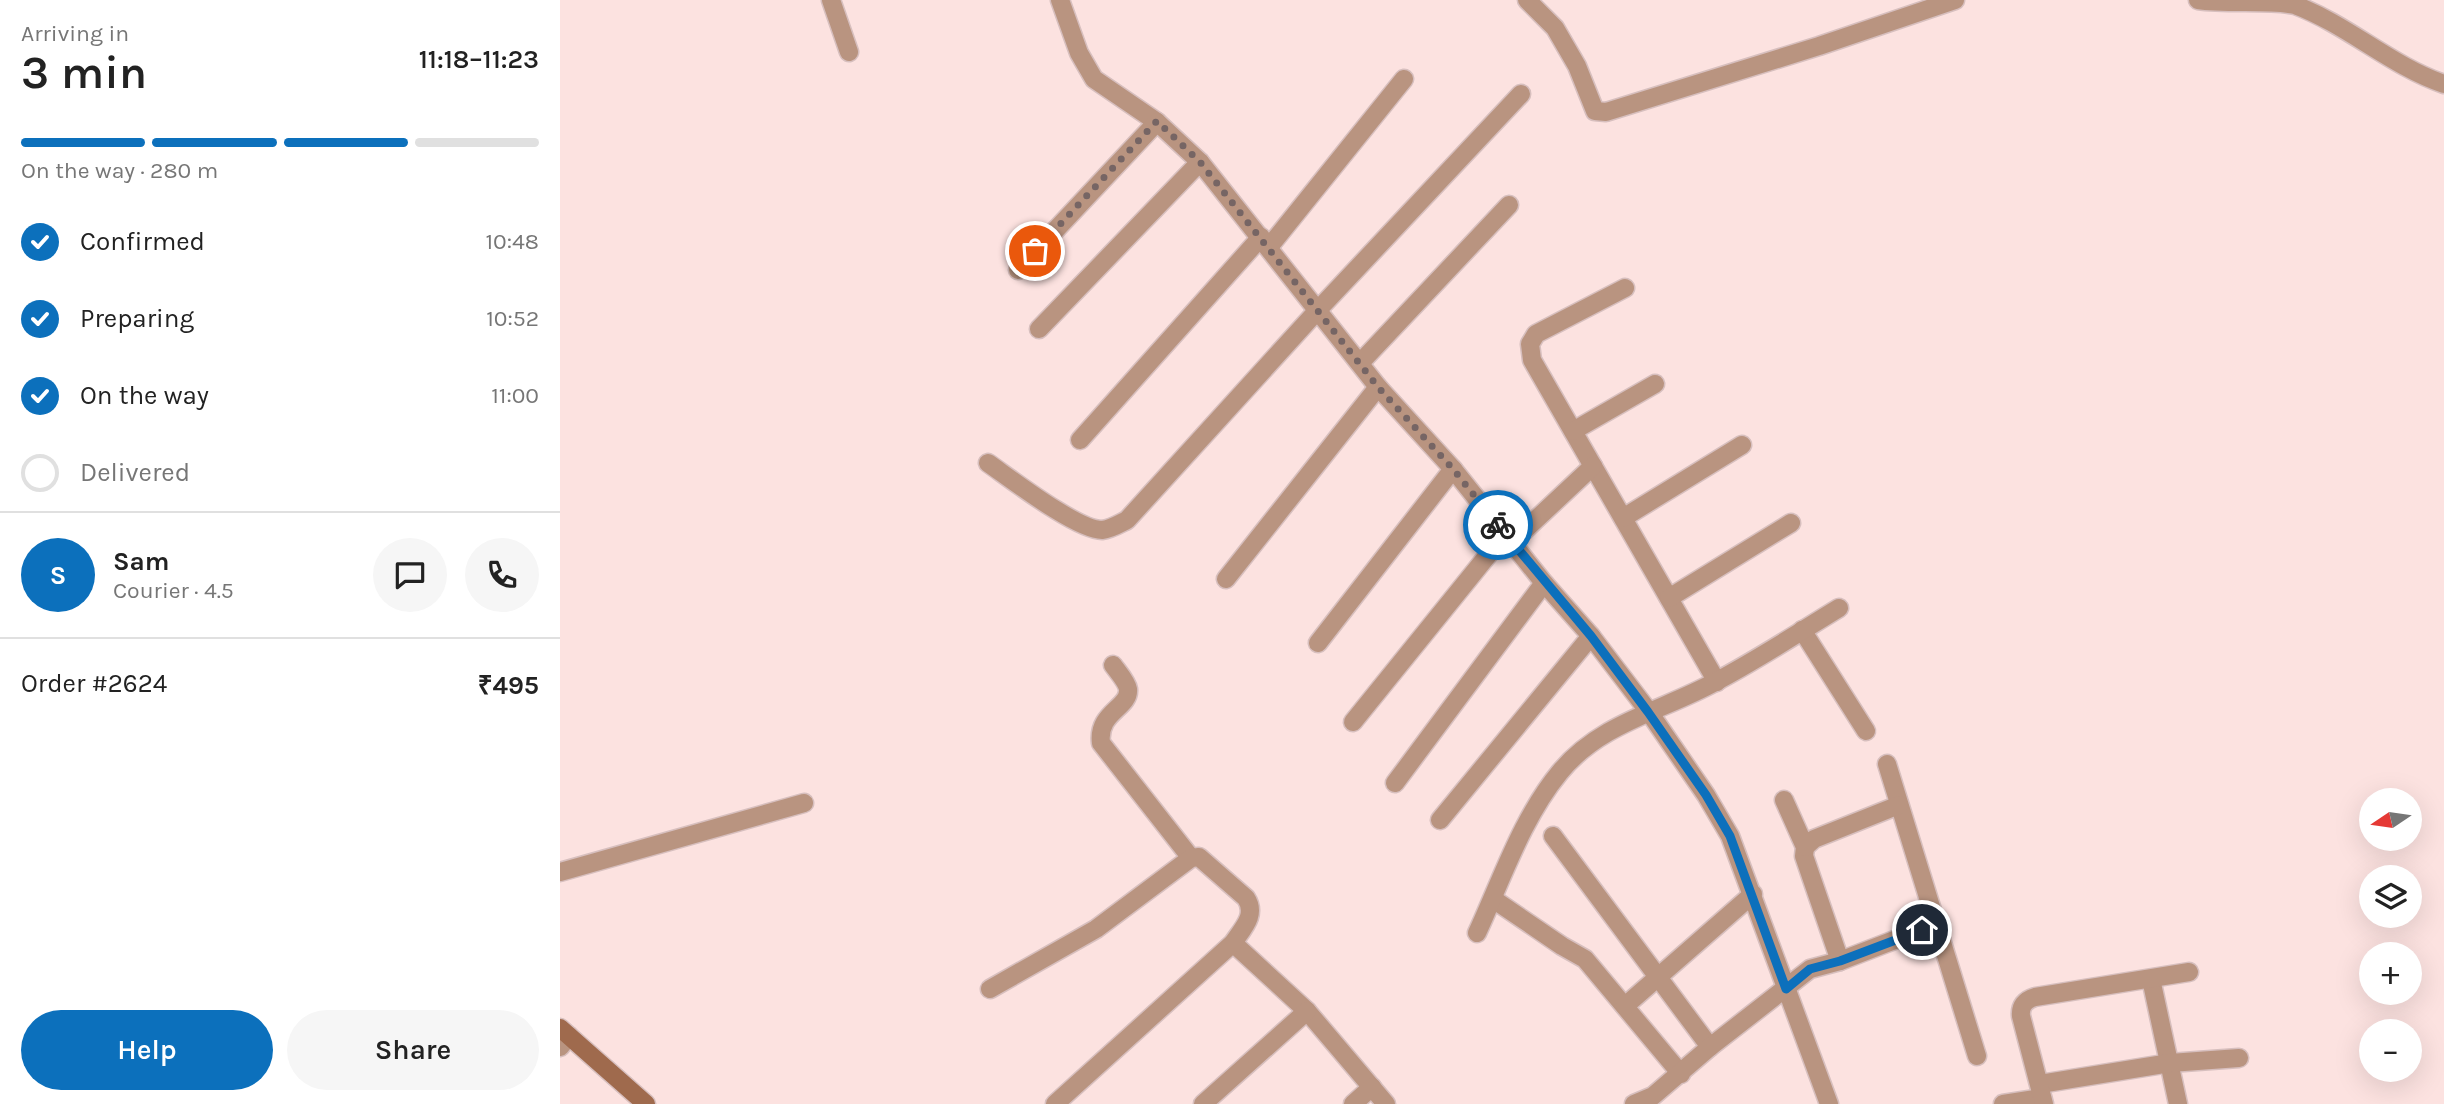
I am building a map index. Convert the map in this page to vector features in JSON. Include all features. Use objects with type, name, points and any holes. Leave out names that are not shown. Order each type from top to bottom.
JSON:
[{"type":"main road","points":[[563,1037],[646,1104]]},
{"type":"street","points":[[831,0],[849,52]]},
{"type":"street","points":[[1060,0],[1079,53],[1094,79],[1157,121],[1200,162],[1378,387],[1453,469],[1591,636],[1706,795],[1724,825],[1753,894],[1829,1104]]},
{"type":"street","points":[[1527,0],[1555,28],[1577,66],[1595,110],[1606,112],[1819,46],[1955,0]]},
{"type":"street","points":[[2198,0],[2216,3],[2250,1],[2293,4],[2364,41],[2420,75],[2444,83]]},
{"type":"street","points":[[1080,440],[1265,242],[1404,79]]},
{"type":"street","points":[[988,463],[1050,507],[1098,530],[1110,529],[1127,520],[1521,93]]},
{"type":"street","points":[[1018,270],[1157,121]]},
{"type":"street","points":[[1039,329],[1200,162]]},
{"type":"street","points":[[1360,363],[1509,205]]},
{"type":"street","points":[[1625,288],[1536,334],[1530,344],[1532,360],[1717,682]]},
{"type":"street","points":[[1573,431],[1655,384]]},
{"type":"street","points":[[1226,579],[1378,387]]},
{"type":"street","points":[[1623,518],[1742,445]]},
{"type":"street","points":[[1353,722],[1508,538],[1593,466]]},
{"type":"street","points":[[1318,643],[1453,469]]},
{"type":"street","points":[[1669,598],[1791,523]]},
{"type":"street","points":[[1395,783],[1545,583]]},
{"type":"street","points":[[1477,933],[1539,799],[1561,770],[1581,751],[1610,730],[1717,682],[1839,608]]},
{"type":"street","points":[[1802,630],[1866,731]]},
{"type":"street","points":[[1440,820],[1591,636]]},
{"type":"street","points":[[1113,665],[1128,687],[1127,697],[1103,722],[1099,732],[1101,743],[1191,858]]},
{"type":"street","points":[[1887,764],[1977,1056]]},
{"type":"street","points":[[1784,800],[1805,847],[1804,856],[1840,961]]},
{"type":"street","points":[[560,873],[804,803]]},
{"type":"street","points":[[1805,847],[1814,839],[1899,805]]},
{"type":"street","points":[[1553,836],[1710,1047]]},
{"type":"street","points":[[990,989],[1096,929],[1191,858],[1199,857],[1246,898],[1251,906],[1251,915],[1233,943],[1055,1104]]},
{"type":"street","points":[[1625,1006],[1753,894]]},
{"type":"street","points":[[1493,899],[1585,959],[1681,1073]]},
{"type":"street","points":[[1634,1104],[1654,1100],[1710,1047],[1810,969],[1840,961],[1936,924]]},
{"type":"street","points":[[1233,943],[1307,1011],[1386,1104]]},
{"type":"street","points":[[2042,1096],[2021,1016],[2020,1010],[2024,1003],[2035,998],[2189,972]]},
{"type":"street","points":[[2151,979],[2178,1104]]},
{"type":"street","points":[[1203,1104],[1307,1011]]},
{"type":"street","points":[[2003,1104],[2170,1063],[2239,1058]]},
{"type":"street","points":[[1353,1104],[1372,1087]]},
{"type":"way so far","points":[[1035,251],[1157,121],[1200,162],[1378,387],[1453,469],[1498,525]]},
{"type":"route","points":[[1498,525],[1591,636],[1706,795],[1730,836],[1786,989],[1810,969],[1840,961],[1922,930]]}]
